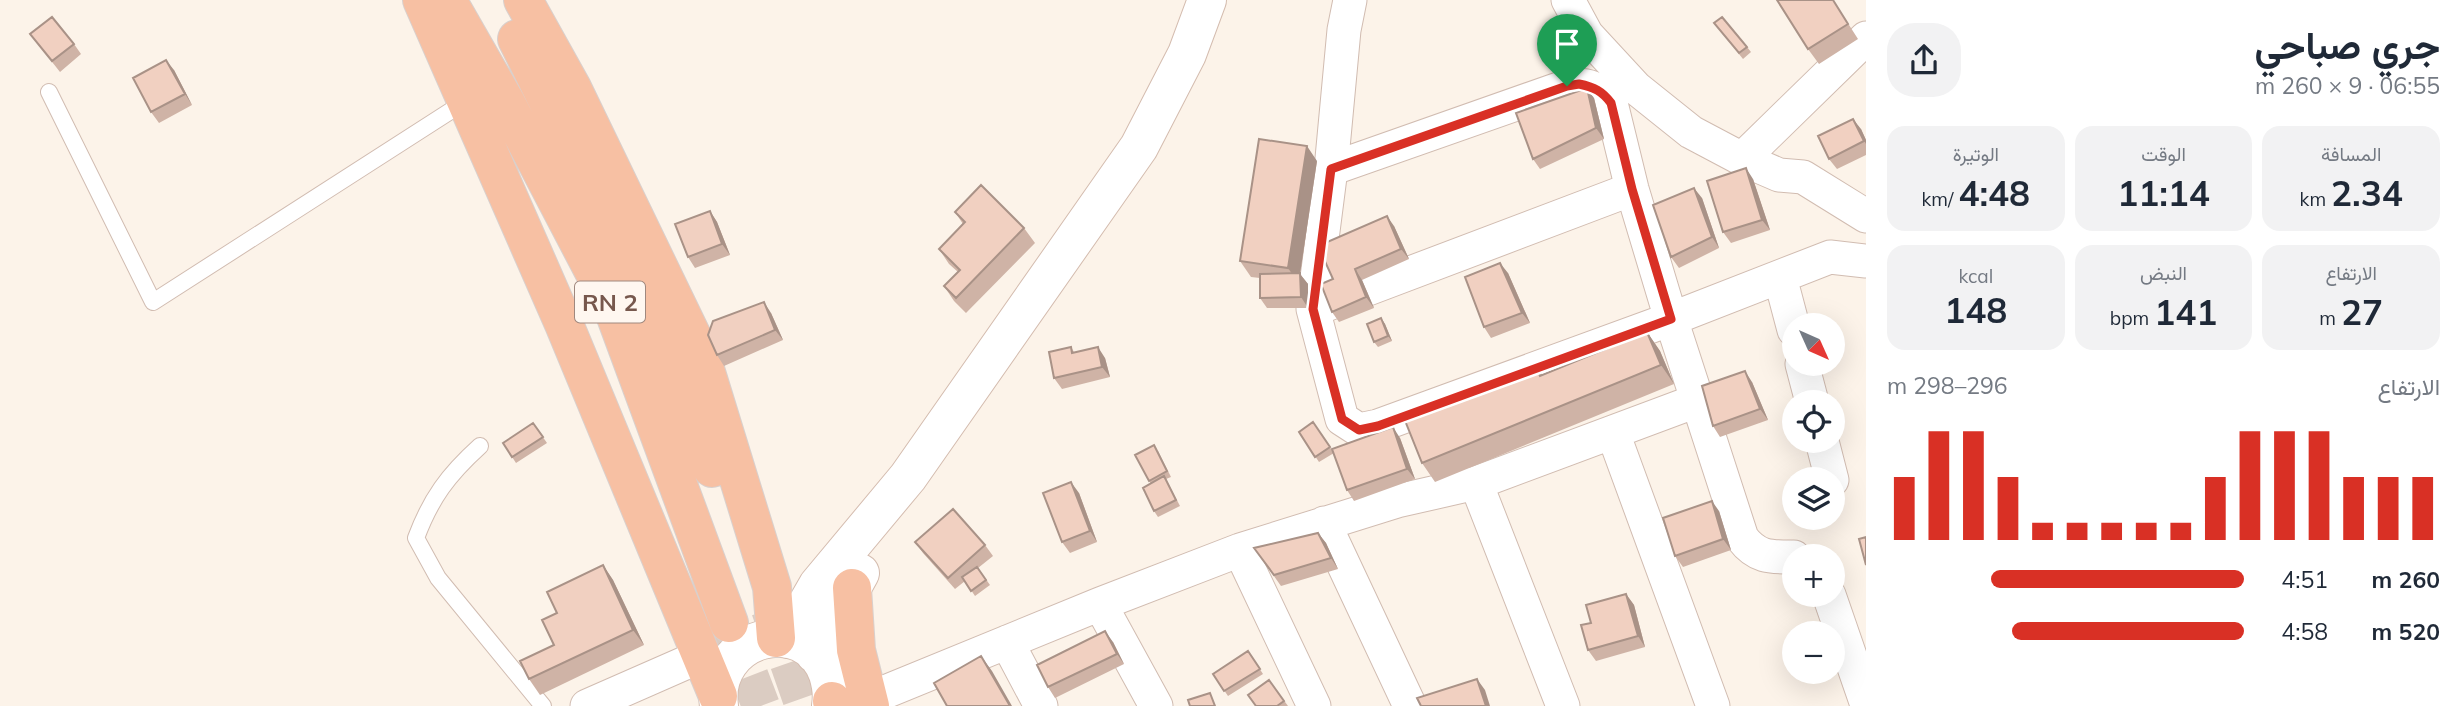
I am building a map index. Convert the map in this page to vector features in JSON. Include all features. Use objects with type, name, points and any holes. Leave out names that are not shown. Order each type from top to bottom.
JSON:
[{"type":"highway","points":[[422,0],[564,324],[719,701]]},
{"type":"highway","name":"RN 2","points":[[447,0],[506,103],[612,306],[729,623]]},
{"type":"highway","points":[[518,1],[572,88],[700,353],[787,634]]},
{"type":"highway","name":"RN 2","points":[[518,1],[787,634]]},
{"type":"highway","points":[[835,587],[856,650],[863,701]]},
{"type":"main road","points":[[719,701],[723,671],[740,650],[763,639],[787,634],[835,587],[908,477],[1139,147],[1187,54],[1207,0]]},
{"type":"main road","points":[[766,565],[790,579],[835,587]]},
{"type":"main road","points":[[787,634],[825,668],[831,684],[863,701]]},
{"type":"street","points":[[1349,0],[1313,309],[1342,419],[1359,430],[1378,426],[1671,319],[1830,257],[1866,261]]},
{"type":"street","points":[[1569,0],[1587,36],[1636,88],[1691,132],[1779,175],[1803,177],[1866,216]]},
{"type":"street","points":[[1742,159],[1866,38]]},
{"type":"street","points":[[1331,169],[1567,86],[1592,86],[1603,93],[1611,103],[1632,189],[1671,319],[1742,538],[1758,554],[1782,557]]},
{"type":"street","points":[[1313,309],[1632,189]]},
{"type":"street","points":[[1780,277],[1790,313]]},
{"type":"street","points":[[863,701],[1100,604],[1240,551],[1397,501],[1476,483],[1696,401]]},
{"type":"street","points":[[1613,433],[1713,706]]},
{"type":"street","points":[[1476,483],[1563,706]]},
{"type":"street","points":[[1324,523],[1410,706]]},
{"type":"street","points":[[1240,551],[1314,706]]},
{"type":"street","points":[[1100,604],[1156,706]]},
{"type":"street","points":[[1833,607],[1866,702]]},
{"type":"street","points":[[1007,642],[1041,706]]},
{"type":"street","points":[[587,706],[701,656]]},
{"type":"lane","points":[[49,92],[153,302],[466,101]]},
{"type":"lane","points":[[480,446],[453,470],[426,510],[416,538],[438,578],[543,706]]},
{"type":"building","points":[[1777,0],[1833,0],[1848,24],[1808,49]]},
{"type":"building","points":[[52,17],[74,44],[52,61],[30,34]]},
{"type":"building","points":[[1722,17],[1747,47],[1739,53],[1714,23]]},
{"type":"building","points":[[166,60],[185,94],[151,112],[133,78]]},
{"type":"building","points":[[1587,88],[1596,128],[1533,159],[1516,113]]},
{"type":"building","points":[[1853,119],[1864,141],[1829,159],[1818,136]]},
{"type":"building","points":[[1259,139],[1307,146],[1288,268],[1240,261]]},
{"type":"building","points":[[1746,168],[1762,220],[1723,232],[1707,181]]},
{"type":"building","points":[[981,185],[1024,228],[956,298],[944,286],[960,270],[939,249],[965,222],[955,212]]},
{"type":"building","points":[[1694,188],[1712,237],[1671,257],[1653,205]]},
{"type":"building","points":[[710,211],[722,244],[688,257],[675,224]]},
{"type":"building","points":[[1387,216],[1401,249],[1355,269],[1366,297],[1332,312],[1321,284],[1333,279],[1318,246]]},
{"type":"building","points":[[1500,263],[1522,313],[1484,327],[1465,277]]},
{"type":"building","points":[[1300,273],[1301,297],[1260,298],[1260,274]]},
{"type":"building","points":[[764,302],[775,330],[717,355],[708,335],[713,321]]},
{"type":"building","points":[[1381,318],[1388,336],[1374,342],[1367,324]]},
{"type":"building","points":[[1647,332],[1661,365],[1422,463],[1404,418],[1535,364],[1540,376]]},
{"type":"building","points":[[1071,347],[1072,353],[1098,347],[1102,367],[1054,378],[1049,352]]},
{"type":"building","points":[[1745,371],[1760,409],[1713,426],[1702,386]]},
{"type":"building","points":[[1313,422],[1330,447],[1315,457],[1299,432]]},
{"type":"building","points":[[533,423],[543,437],[512,457],[503,443]]},
{"type":"building","points":[[1393,427],[1407,469],[1347,490],[1332,449]]},
{"type":"building","points":[[1154,445],[1167,471],[1149,481],[1135,455]]},
{"type":"building","points":[[1164,476],[1176,500],[1154,511],[1143,488]]},
{"type":"building","points":[[1071,482],[1090,531],[1062,542],[1043,493]]},
{"type":"building","points":[[1712,501],[1723,539],[1675,556],[1663,518]]},
{"type":"building","points":[[953,509],[985,545],[948,578],[915,542]]},
{"type":"building","points":[[1318,533],[1331,558],[1274,575],[1254,548]]},
{"type":"building","points":[[1866,537],[1866,565],[1859,539]]},
{"type":"building","points":[[603,565],[633,630],[529,679],[520,661],[554,645],[542,620],[557,613],[547,592]]},
{"type":"building","points":[[977,567],[986,580],[971,591],[962,577]]},
{"type":"building","points":[[1626,594],[1638,636],[1588,650],[1581,625],[1591,623],[1586,605]]},
{"type":"building","points":[[1105,631],[1117,654],[1048,687],[1037,665]]},
{"type":"building","points":[[1248,651],[1260,669],[1224,691],[1213,674]]},
{"type":"building","points":[[981,656],[1010,706],[947,706],[934,683]]},
{"type":"building","points":[[1477,679],[1486,706],[1421,706],[1417,698]]},
{"type":"building","points":[[1269,680],[1284,701],[1277,706],[1256,706],[1248,695]]},
{"type":"building","points":[[1210,693],[1215,706],[1190,706],[1188,700]]},
{"type":"tunnel","points":[[770,609],[804,706]]},
{"type":"tunnel","points":[[729,623],[761,706]]},
{"type":"route","points":[[1567,86],[1592,86],[1603,93],[1611,103],[1632,189],[1671,319],[1378,426],[1359,430],[1342,419],[1313,309],[1331,169],[1567,86]]}]
